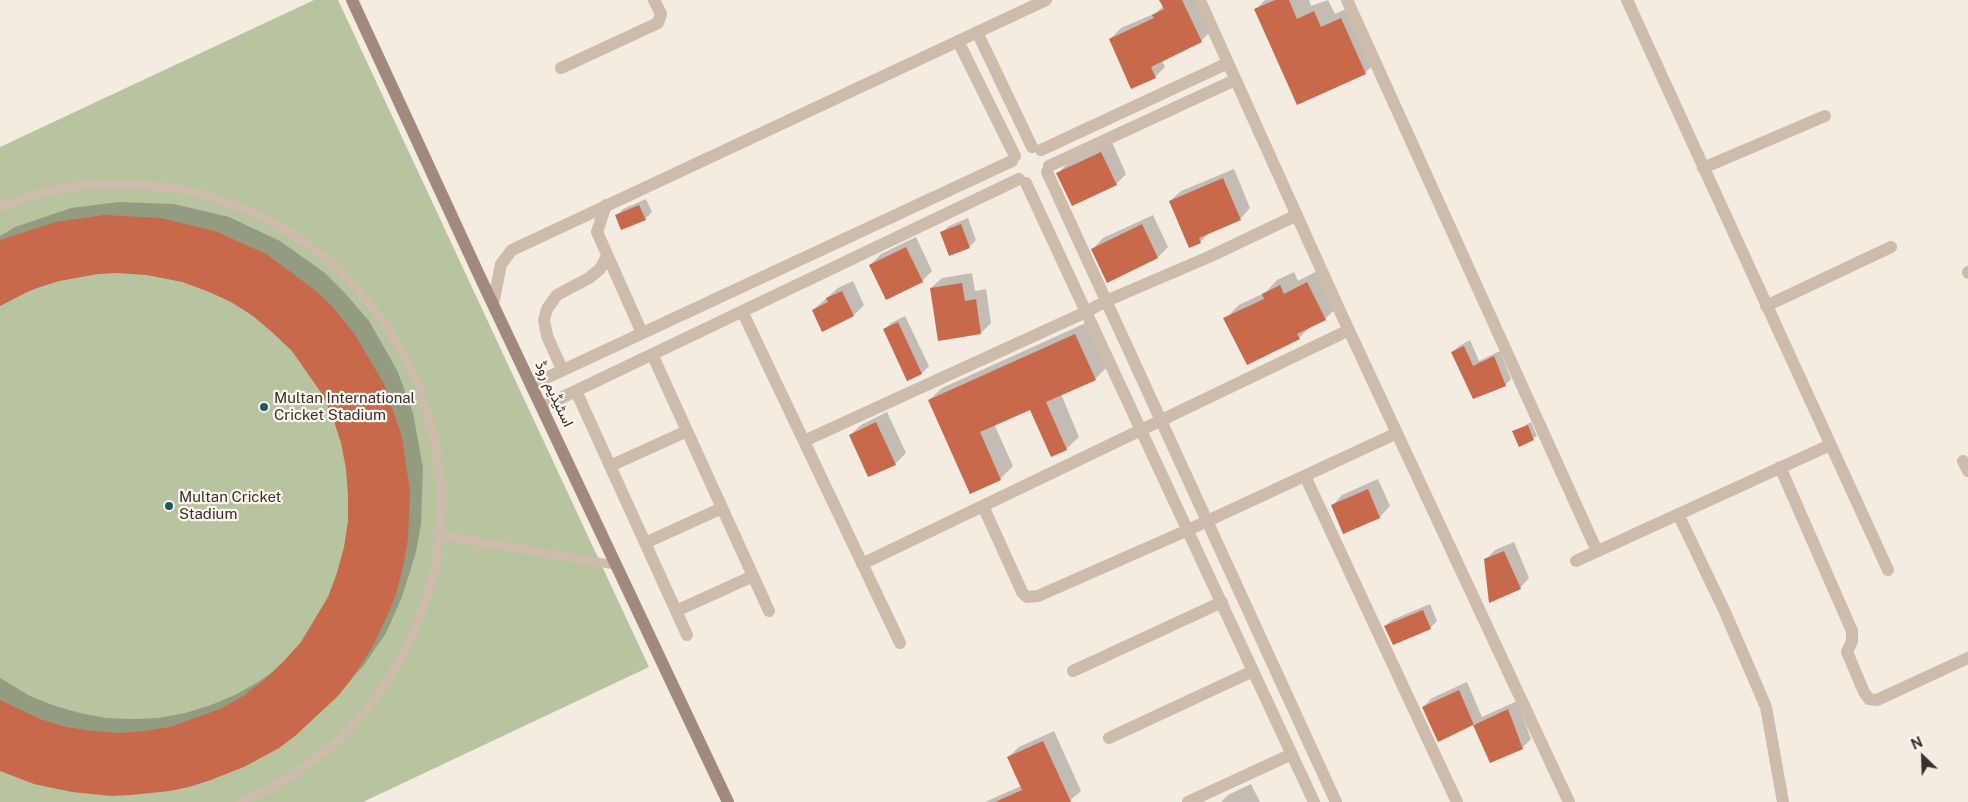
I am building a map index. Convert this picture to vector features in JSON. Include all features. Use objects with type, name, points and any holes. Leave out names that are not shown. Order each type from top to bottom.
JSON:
[{"type":"main road","name":"اسٹیڈیم روڈ","points":[[352,0],[615,565],[728,802]]},
{"type":"street","points":[[561,68],[658,23],[661,14],[654,0]]},
{"type":"street","points":[[493,304],[501,264],[512,250],[1046,0]]},
{"type":"street","points":[[1347,0],[1596,551]]},
{"type":"street","points":[[1627,0],[1888,570]]},
{"type":"street","points":[[1201,2],[1349,330],[1569,802]]},
{"type":"street","points":[[977,32],[1037,148],[1046,154],[1048,169],[1106,301],[1336,802]]},
{"type":"street","points":[[958,41],[1014,159],[1014,171],[1023,181],[1086,312],[1314,802]]},
{"type":"street","points":[[531,385],[1014,159],[1022,149],[1037,148],[1228,62]]},
{"type":"street","points":[[542,407],[742,311],[1023,181],[1036,182],[1048,169],[1236,80]]},
{"type":"street","points":[[1704,168],[1825,116]]},
{"type":"street","points":[[606,206],[597,232],[642,333]]},
{"type":"street","points":[[804,441],[1297,215]]},
{"type":"street","points":[[1766,306],[1891,248]]},
{"type":"street","points":[[562,370],[547,336],[544,320],[547,309],[557,295],[589,278],[600,269],[607,256]]},
{"type":"street","points":[[742,311],[900,643]]},
{"type":"street","points":[[862,564],[1349,330]]},
{"type":"street","points":[[652,354],[769,611]]},
{"type":"street","points":[[576,391],[687,635]]},
{"type":"street","points":[[610,466],[687,431]]},
{"type":"street","points":[[983,506],[1022,592],[1027,597],[1038,596],[1188,530],[1397,433]]},
{"type":"street","points":[[1576,561],[1830,444]]},
{"type":"street","points":[[1780,467],[1852,632],[1852,641],[1847,652],[1864,692],[1869,699],[1877,700],[1968,658]]},
{"type":"street","points":[[1305,476],[1457,802]]},
{"type":"street","points":[[645,542],[722,508]]},
{"type":"street","points":[[1678,514],[1725,612],[1766,707],[1783,802]]},
{"type":"street","points":[[676,611],[753,576]]},
{"type":"street","points":[[1073,671],[1222,602]]},
{"type":"street","points":[[1109,738],[1253,671]]},
{"type":"street","points":[[1188,802],[1292,754]]},
{"type":"lane","points":[[0,207],[37,194],[86,185],[136,184],[160,186],[209,196],[240,207],[277,225],[318,252],[337,268],[371,304],[386,324],[410,367],[420,390],[434,437],[441,486],[440,536],[432,579],[422,613],[400,661],[371,705],[354,725],[314,760],[270,788],[241,802]]},
{"type":"lane","points":[[440,536],[615,565]]},
{"type":"green space","name":"Multan International Cricket Stadium","points":[[314,0],[338,0],[649,667],[363,802],[0,802],[0,147]]},
{"type":"building","points":[[1159,0],[1182,0],[1202,42],[1151,67],[1156,78],[1131,89],[1109,39],[1154,18],[1152,15],[1164,9]]},
{"type":"building","points":[[1275,0],[1289,0],[1297,19],[1314,11],[1321,27],[1341,18],[1366,74],[1297,105],[1254,9]]},
{"type":"building","points":[[1101,152],[1117,185],[1072,206],[1056,173]]},
{"type":"building","points":[[1223,178],[1241,220],[1199,238],[1201,243],[1189,248],[1169,201]]},
{"type":"building","points":[[639,205],[646,220],[621,230],[615,215]]},
{"type":"building","points":[[104,215],[160,218],[215,231],[266,254],[311,287],[332,306],[355,335],[384,384],[402,437],[410,492],[408,539],[396,594],[372,648],[338,696],[295,736],[279,748],[244,767],[189,787],[170,791],[111,796],[72,792],[34,784],[0,771],[0,700],[40,719],[66,727],[118,733],[170,727],[220,709],[243,696],[264,680],[301,642],[328,597],[344,547],[348,521],[348,495],[341,443],[333,418],[322,394],[292,351],[253,316],[231,302],[182,282],[147,275],[117,273],[98,274],[59,281],[31,290],[0,306],[0,240],[56,222]]},
{"type":"building","points":[[961,224],[970,248],[949,256],[940,232]]},
{"type":"building","points":[[1142,224],[1158,258],[1107,283],[1091,249]]},
{"type":"building","points":[[906,247],[923,282],[886,300],[869,265]]},
{"type":"building","points":[[1307,282],[1326,320],[1297,334],[1300,339],[1247,365],[1223,318],[1264,299],[1262,294],[1280,285],[1284,294]]},
{"type":"building","points":[[962,283],[965,301],[976,299],[981,334],[938,341],[930,288]]},
{"type":"building","points":[[842,291],[854,316],[822,332],[812,310],[828,302],[826,298]]},
{"type":"building","points":[[898,322],[922,374],[907,381],[883,329]]},
{"type":"building","points":[[1075,334],[1096,380],[1046,402],[1067,450],[1051,457],[1030,410],[980,432],[1001,480],[970,494],[928,400]]},
{"type":"building","points":[[1464,346],[1473,366],[1494,356],[1506,386],[1473,399],[1451,352]]},
{"type":"building","points":[[876,422],[896,465],[868,477],[849,435]]},
{"type":"building","points":[[1528,425],[1534,440],[1519,447],[1512,431]]},
{"type":"building","points":[[1368,489],[1380,518],[1343,534],[1331,505]]},
{"type":"building","points":[[1504,551],[1521,589],[1489,603],[1484,559]]},
{"type":"building","points":[[1423,610],[1431,629],[1393,645],[1384,626]]},
{"type":"building","points":[[1459,690],[1474,725],[1508,709],[1523,749],[1490,763],[1473,725],[1438,742],[1422,707]]},
{"type":"building","points":[[1043,741],[1071,802],[995,802],[1022,790],[1007,757]]},
{"type":"place","name":"Multan International Cricket Stadium","points":[[264,407]]},
{"type":"place","name":"Multan Cricket Stadium","points":[[169,506]]}]
